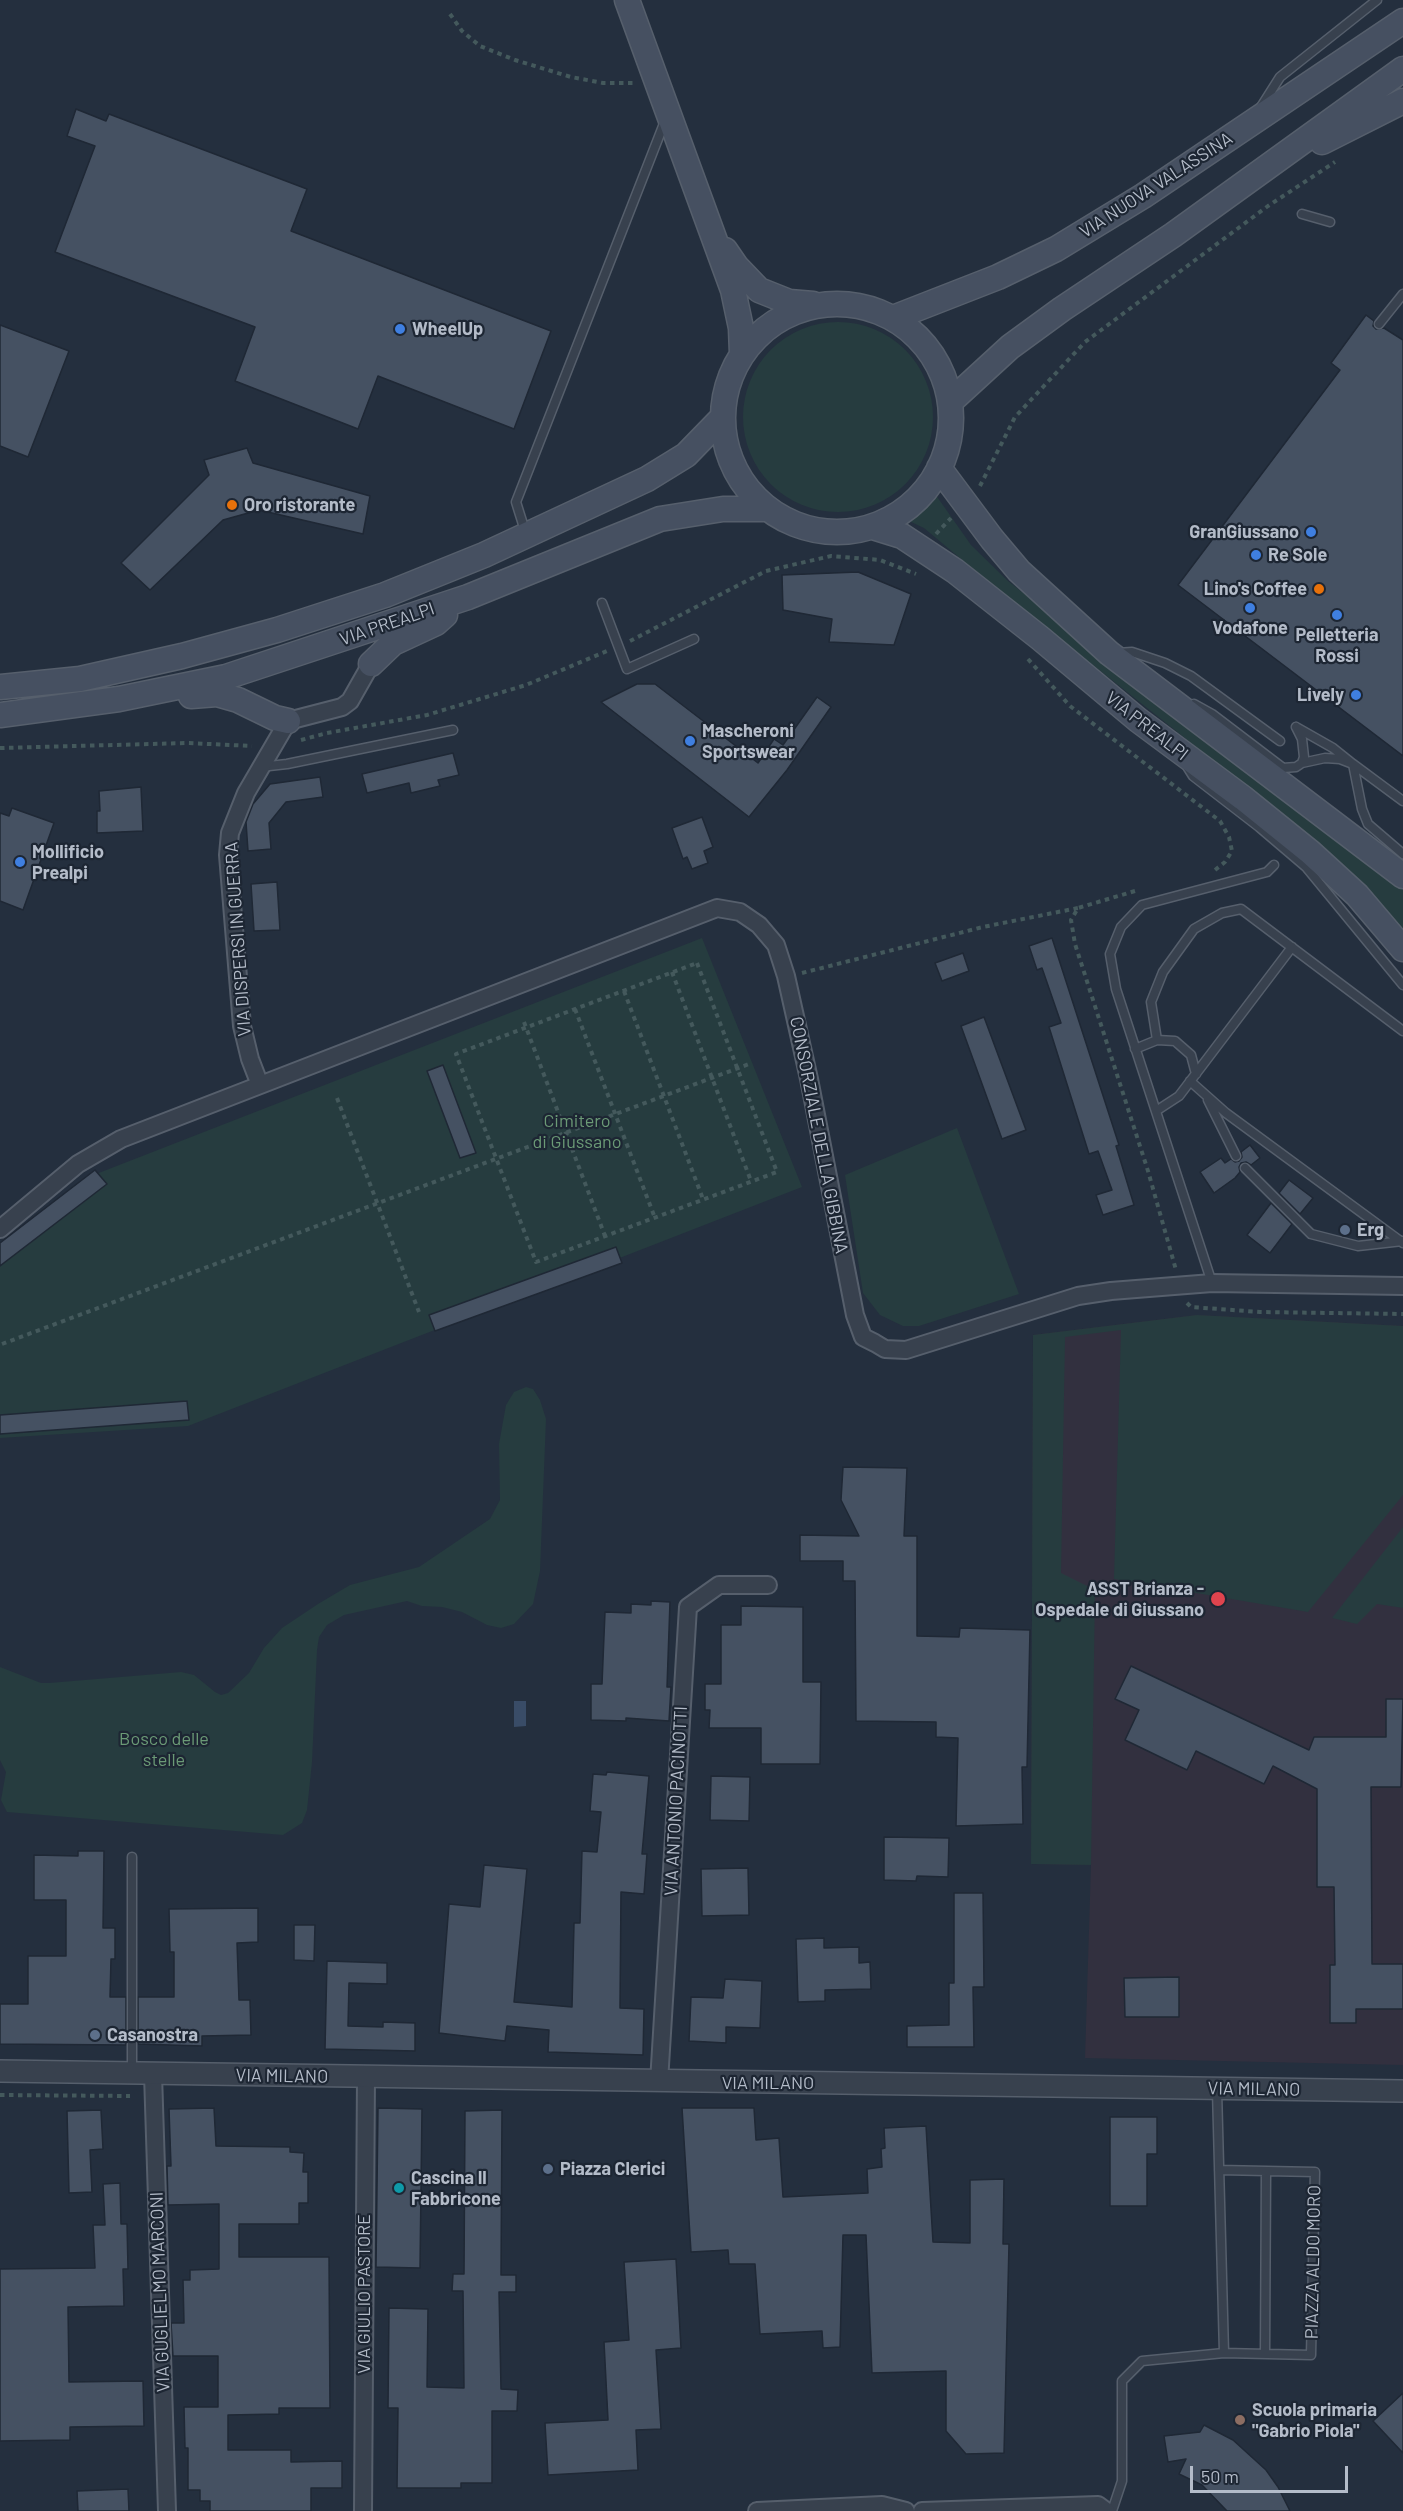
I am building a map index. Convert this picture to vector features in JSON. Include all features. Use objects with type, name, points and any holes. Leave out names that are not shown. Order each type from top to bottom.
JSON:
[{"type":"main road","points":[[627,0],[733,290],[741,328],[742,354]]},
{"type":"main road","name":"VIA NUOVA VALASSINA","points":[[893,318],[998,277],[1056,249],[1182,170],[1403,21]]},
{"type":"main road","points":[[950,402],[1010,347],[1209,209],[1403,69]]},
{"type":"main road","points":[[1266,167],[1302,153],[1403,101]]},
{"type":"main road","points":[[710,227],[736,266],[759,290],[789,302],[846,304],[870,309],[893,318],[920,340],[940,369],[950,402],[951,430],[932,482],[913,504],[889,521],[850,532],[828,533],[795,525],[766,508],[743,483],[727,452],[722,418],[724,395],[731,374],[742,354],[758,335],[777,321],[798,310],[821,304]]},
{"type":"main road","name":"VIA PREALPI","points":[[0,687],[80,679],[277,630],[386,595],[526,535],[647,479],[686,455],[722,418]]},
{"type":"main road","name":"VIA PREALPI","points":[[939,468],[1019,571],[1109,653],[1403,876]]},
{"type":"main road","name":"VIA PREALPI","points":[[0,715],[132,697],[226,677],[468,597],[660,519],[723,509],[766,508]]},
{"type":"main road","name":"VIA PREALPI","points":[[873,527],[902,536],[922,548],[1001,607],[1138,720],[1310,852],[1357,895],[1403,949]]},
{"type":"main road","points":[[371,664],[393,643],[436,623],[468,597]]},
{"type":"main road","points":[[132,697],[165,700],[217,694],[238,700],[275,718],[288,721]]},
{"type":"street","points":[[288,721],[342,707],[350,701],[371,664]]},
{"type":"street","name":"VIA DISPERSI IN GUERRA","points":[[260,1085],[250,1059],[242,1026],[228,855],[230,833],[236,814],[260,767],[288,721]]},
{"type":"street","name":"CONSORZIALE DELLA GIBBINA","points":[[260,1085],[717,908],[740,912],[759,925],[776,945],[786,976],[812,1090],[855,1315],[863,1336],[885,1349],[906,1350],[1078,1296],[1180,1284],[1212,1283],[1403,1286]]},
{"type":"street","points":[[0,1229],[78,1164],[102,1150],[172,1118],[260,1085]]},
{"type":"street","name":"VIA ANTONIO PACINOTTI","points":[[659,2082],[688,1607],[719,1586],[768,1585]]},
{"type":"street","name":"VIA MILANO","points":[[0,2071],[1403,2091]]},
{"type":"street","name":"VIA GUGLIELMO MARCONI","points":[[142,2073],[167,2511]]},
{"type":"street","name":"VIA GIULIO PASTORE","points":[[363,2511],[366,2077]]},
{"type":"street","points":[[757,2511],[882,2505],[906,2511]]},
{"type":"street","points":[[922,2511],[1098,2505],[1106,2511]]},
{"type":"lane","points":[[1248,126],[1280,77],[1377,0]]},
{"type":"lane","points":[[526,535],[516,502],[668,113]]},
{"type":"lane","points":[[1302,214],[1330,222]]},
{"type":"lane","points":[[1379,324],[1403,294]]},
{"type":"lane","points":[[602,603],[627,669],[694,639]]},
{"type":"lane","points":[[1109,653],[1132,652],[1165,663],[1191,676],[1280,741]]},
{"type":"lane","points":[[1163,694],[1195,705],[1212,714],[1283,768],[1296,767],[1302,763],[1325,758],[1340,759],[1353,764]]},
{"type":"lane","points":[[1302,763],[1304,749],[1296,727],[1318,738],[1403,801]]},
{"type":"lane","points":[[260,767],[286,764],[453,730]]},
{"type":"lane","points":[[1175,748],[1193,776],[1259,826],[1306,867],[1403,985]]},
{"type":"lane","points":[[1353,764],[1362,808],[1368,824],[1403,854]]},
{"type":"lane","points":[[1212,1283],[1116,989],[1110,954],[1121,927],[1142,905],[1267,872],[1274,865]]},
{"type":"lane","points":[[1157,1040],[1151,1002],[1163,972],[1194,929],[1222,913],[1241,909],[1403,1032]]},
{"type":"lane","points":[[1156,1111],[1179,1096],[1292,946]]},
{"type":"lane","points":[[1135,1049],[1157,1040],[1175,1041],[1191,1055],[1193,1078],[1205,1094],[1236,1156]]},
{"type":"lane","points":[[1205,1094],[1226,1113],[1402,1242]]},
{"type":"lane","points":[[1245,1168],[1311,1234],[1358,1246],[1402,1242]]},
{"type":"lane","points":[[132,1857],[142,2073]]},
{"type":"lane","points":[[1217,2088],[1224,2353]]},
{"type":"lane","name":"PIAZZA ALDO MORO","points":[[1112,2511],[1122,2481],[1122,2381],[1142,2361],[1224,2353],[1311,2355],[1315,2172],[1219,2170]]},
{"type":"lane","points":[[1265,2354],[1266,2171]]},
{"type":"path","points":[[450,14],[462,30],[480,46],[515,60],[571,77],[603,83],[657,83]]},
{"type":"path","points":[[912,572],[922,548],[976,494],[1015,417],[1085,342],[1268,206],[1336,162]]},
{"type":"path","points":[[0,748],[188,743],[273,747],[327,733],[427,715],[526,685],[619,646],[766,571],[831,556],[880,560],[921,575]]},
{"type":"path","points":[[1023,654],[1070,706],[1220,821],[1229,837],[1232,851],[1225,862],[1213,871]]},
{"type":"path","points":[[786,976],[849,963],[983,927],[1078,908],[1144,889]]},
{"type":"path","points":[[1078,908],[1071,920],[1074,944],[1148,1171],[1185,1301],[1191,1307],[1260,1312],[1403,1314]]},
{"type":"path","points":[[697,963],[777,1172],[536,1263],[456,1054],[672,972],[697,963]]},
{"type":"path","points":[[672,972],[751,1181]]},
{"type":"path","points":[[624,991],[703,1199]]},
{"type":"path","points":[[575,1009],[655,1218]]},
{"type":"path","points":[[524,1022],[605,1236]]},
{"type":"path","points":[[2,1344],[749,1064]]},
{"type":"path","points":[[337,1098],[419,1312]]},
{"type":"shaded area","name":"ASST Brianza - Ospedale di Giussano","points":[[1197,1315],[1403,1326],[1403,2065],[1085,2058],[1091,1865],[1031,1864],[1033,1335]]},
{"type":"green space","points":[[838,322],[865,326],[891,338],[905,350],[917,364],[929,390],[933,417],[929,444],[917,470],[905,484],[891,496],[865,508],[838,512],[811,508],[785,496],[771,484],[759,470],[747,444],[743,417],[747,390],[759,364],[771,350],[785,338],[811,326]]},
{"type":"green space","points":[[933,491],[971,545],[1008,581],[1403,889],[1403,931],[1383,905],[1317,843],[924,528],[907,520],[922,507]]},
{"type":"green space","name":"Cimitero di Giussano","points":[[702,938],[802,1187],[188,1426],[0,1438],[0,1246],[91,1176]]},
{"type":"green space","points":[[957,1128],[1019,1294],[919,1326],[903,1326],[880,1315],[863,1293],[845,1175]]},
{"type":"green space","points":[[1197,1315],[1403,1326],[1403,1495],[1308,1612],[1114,1579],[1121,1330],[1065,1337],[1061,1573],[1095,1590],[1091,1865],[1031,1864],[1033,1335]]},
{"type":"green space","name":"Bosco delle stelle","points":[[526,1387],[533,1389],[540,1400],[546,1419],[540,1571],[533,1604],[514,1624],[501,1628],[487,1625],[462,1612],[442,1607],[422,1606],[407,1601],[344,1615],[327,1625],[319,1637],[317,1650],[312,1762],[307,1810],[302,1823],[283,1835],[7,1812],[1,1800],[6,1772],[0,1760],[0,1667],[41,1683],[181,1672],[194,1675],[221,1695],[228,1693],[249,1673],[264,1648],[282,1628],[318,1604],[350,1585],[419,1567],[490,1519],[500,1500],[499,1444],[506,1405],[514,1392]]},
{"type":"green space","points":[[1403,1527],[1403,1608],[1377,1604],[1357,1624],[1332,1618]]},
{"type":"water","points":[[514,1701],[526,1701],[526,1726],[514,1727]]},
{"type":"building","points":[[76,109],[106,121],[109,114],[307,189],[291,231],[551,331],[514,429],[378,376],[358,429],[235,381],[255,327],[55,252],[95,146],[67,136]]},
{"type":"building","name":"GranGiussano","points":[[1366,315],[1374,321],[1373,326],[1376,329],[1384,328],[1403,340],[1403,756],[1178,585],[1340,370],[1331,363]]},
{"type":"building","points":[[0,325],[69,351],[28,457],[0,446]]},
{"type":"building","points":[[247,448],[253,463],[370,496],[363,534],[259,510],[223,520],[150,590],[121,563],[209,475],[204,460]]},
{"type":"building","points":[[858,572],[911,594],[894,645],[829,642],[832,619],[783,610],[782,575]]},
{"type":"building","name":"Mascheroni Sportswear","points":[[637,684],[655,684],[758,763],[774,739],[783,745],[817,697],[831,707],[787,770],[749,817],[601,702]]},
{"type":"building","points":[[453,753],[459,775],[438,780],[440,786],[411,793],[409,783],[367,793],[362,774]]},
{"type":"building","points":[[320,777],[323,797],[286,802],[269,823],[271,849],[248,851],[246,822],[253,804],[270,784]]},
{"type":"building","points":[[141,787],[143,831],[97,833],[97,811],[100,811],[99,791]]},
{"type":"building","name":"Mollificio Prealpi","points":[[12,808],[54,823],[23,910],[0,901],[0,813],[9,816]]},
{"type":"building","points":[[702,817],[713,847],[704,851],[708,863],[692,869],[687,857],[683,859],[672,828]]},
{"type":"building","points":[[277,882],[280,930],[254,931],[251,884]]},
{"type":"building","points":[[1052,938],[1119,1145],[1116,1146],[1134,1205],[1103,1215],[1096,1195],[1112,1190],[1098,1151],[1089,1154],[1049,1027],[1061,1023],[1042,968],[1037,970],[1029,946]]},
{"type":"building","points":[[963,953],[969,971],[942,981],[935,963]]},
{"type":"building","points":[[984,1017],[1026,1130],[1002,1139],[961,1026]]},
{"type":"building","points":[[443,1065],[476,1153],[460,1158],[427,1071]]},
{"type":"building","points":[[1250,1145],[1260,1158],[1251,1165],[1246,1162],[1241,1163],[1240,1172],[1235,1178],[1214,1193],[1200,1172],[1221,1158],[1225,1163],[1231,1159],[1235,1162],[1239,1161],[1242,1157],[1241,1152]]},
{"type":"building","points":[[95,1170],[107,1184],[0,1266],[0,1243]]},
{"type":"building","points":[[1289,1180],[1313,1198],[1300,1214],[1279,1193]]},
{"type":"building","points":[[1271,1203],[1292,1224],[1270,1253],[1247,1235]]},
{"type":"building","points":[[616,1247],[622,1263],[435,1331],[429,1315]]},
{"type":"building","points":[[187,1401],[189,1420],[0,1434],[0,1415]]},
{"type":"building","points":[[843,1467],[907,1468],[904,1536],[917,1536],[917,1636],[959,1637],[960,1628],[1030,1630],[1027,1767],[1022,1767],[1023,1824],[956,1826],[958,1738],[936,1737],[936,1722],[856,1721],[855,1581],[843,1581],[843,1561],[800,1561],[800,1535],[859,1536],[841,1500]]},
{"type":"building","points":[[651,1601],[670,1602],[667,1687],[671,1687],[669,1721],[626,1718],[626,1721],[591,1720],[591,1684],[602,1684],[605,1612],[631,1613],[631,1604],[651,1605]]},
{"type":"building","points":[[741,1606],[803,1607],[803,1682],[821,1682],[820,1764],[761,1764],[761,1728],[709,1728],[710,1710],[705,1710],[705,1684],[721,1684],[721,1625],[741,1625]]},
{"type":"building","points":[[1131,1666],[1309,1750],[1314,1737],[1386,1737],[1386,1699],[1403,1699],[1401,1787],[1371,1787],[1372,1964],[1403,1964],[1403,2009],[1356,2009],[1356,2023],[1330,2023],[1330,1965],[1335,1965],[1334,1887],[1317,1887],[1317,1789],[1273,1766],[1264,1784],[1196,1751],[1187,1770],[1125,1740],[1139,1710],[1115,1699]]},
{"type":"building","points":[[607,1772],[649,1776],[642,1854],[647,1854],[644,1894],[621,1892],[620,2008],[644,2009],[643,2055],[548,2052],[549,2030],[507,2026],[505,2041],[439,2033],[449,1904],[480,1907],[484,1865],[527,1869],[514,2002],[572,2007],[574,1923],[580,1923],[582,1851],[597,1852],[601,1812],[590,1811],[593,1774],[606,1775]]},
{"type":"building","points":[[711,1776],[750,1777],[749,1821],[710,1820]]},
{"type":"building","points":[[884,1837],[949,1838],[948,1877],[917,1876],[916,1881],[884,1880]]},
{"type":"building","points":[[78,1851],[104,1851],[103,1928],[115,1928],[115,1959],[111,1959],[110,1997],[126,1997],[126,2045],[0,2044],[0,2004],[28,2004],[28,1956],[66,1956],[66,1900],[34,1900],[34,1855],[78,1856]]},
{"type":"building","points":[[748,1868],[749,1915],[702,1916],[701,1869]]},
{"type":"building","points":[[954,1893],[983,1893],[984,1987],[973,1987],[974,2047],[907,2047],[907,2026],[949,2025],[949,1983],[954,1983]]},
{"type":"building","points":[[258,1908],[258,1942],[237,1943],[239,2000],[250,2000],[251,2035],[202,2036],[202,2046],[138,2044],[138,1997],[174,1997],[174,1952],[170,1952],[169,1909]]},
{"type":"building","points":[[294,1925],[315,1925],[314,1961],[294,1960]]},
{"type":"building","points":[[824,1938],[824,1948],[859,1947],[859,1963],[870,1962],[871,1989],[825,1990],[825,2001],[798,2002],[796,1939]]},
{"type":"building","points":[[327,1961],[387,1963],[387,1984],[349,1983],[348,2026],[383,2027],[383,2022],[415,2023],[415,2051],[325,2049]]},
{"type":"building","points":[[1179,1977],[1179,2017],[1125,2017],[1124,1978]]},
{"type":"building","points":[[725,1979],[762,1981],[760,2028],[726,2027],[726,2043],[689,2041],[691,1997],[723,1998]]},
{"type":"building","points":[[214,2108],[216,2146],[290,2147],[290,2152],[304,2153],[303,2172],[308,2172],[308,2203],[299,2203],[299,2224],[239,2224],[239,2257],[329,2257],[330,2408],[279,2408],[279,2414],[228,2415],[228,2450],[291,2450],[291,2462],[342,2461],[342,2488],[311,2488],[311,2511],[210,2511],[210,2501],[200,2501],[200,2490],[188,2490],[188,2448],[185,2448],[184,2407],[218,2407],[218,2356],[173,2356],[171,2323],[184,2323],[183,2280],[190,2280],[190,2270],[219,2269],[219,2204],[168,2205],[167,2166],[171,2166],[169,2109]]},
{"type":"building","name":"Cascina Il Fabbricone","points":[[378,2108],[422,2109],[420,2268],[376,2267]]},
{"type":"building","points":[[682,2108],[754,2108],[756,2140],[779,2138],[783,2197],[868,2193],[867,2169],[882,2167],[881,2149],[885,2148],[884,2128],[926,2126],[933,2242],[970,2243],[970,2180],[1004,2179],[1003,2244],[1009,2244],[1004,2453],[966,2454],[946,2431],[946,2371],[872,2373],[866,2235],[843,2235],[840,2347],[823,2348],[822,2331],[760,2334],[755,2264],[729,2264],[728,2250],[691,2252]]},
{"type":"building","points":[[101,2110],[103,2149],[90,2150],[92,2192],[69,2193],[67,2111]]},
{"type":"building","points":[[502,2110],[501,2275],[516,2275],[516,2292],[499,2292],[501,2389],[518,2390],[517,2411],[492,2411],[492,2483],[461,2483],[461,2488],[397,2488],[398,2408],[388,2408],[389,2308],[428,2309],[427,2387],[464,2388],[463,2291],[452,2291],[453,2274],[464,2274],[465,2111]]},
{"type":"building","points":[[1110,2117],[1157,2117],[1157,2154],[1147,2154],[1147,2206],[1110,2206]]},
{"type":"building","points":[[120,2183],[121,2224],[127,2224],[128,2269],[123,2269],[124,2306],[68,2307],[69,2382],[143,2381],[144,2426],[70,2427],[70,2440],[0,2441],[0,2269],[95,2268],[93,2225],[105,2225],[103,2184]]},
{"type":"building","points":[[676,2259],[681,2348],[656,2350],[661,2429],[636,2430],[638,2470],[548,2475],[545,2423],[608,2420],[604,2342],[629,2340],[624,2262]]},
{"type":"building","points":[[1403,2393],[1403,2453],[1373,2421]]},
{"type":"building","points":[[1204,2425],[1233,2440],[1266,2470],[1290,2511],[1227,2511],[1202,2485],[1179,2474],[1186,2459],[1168,2462],[1164,2436],[1200,2432]]},
{"type":"building","points":[[128,2489],[129,2511],[78,2511],[77,2491]]},
{"type":"place","name":"WheelUp","points":[[400,329]]},
{"type":"place","name":"Oro ristorante","points":[[232,505]]},
{"type":"place","name":"GranGiussano","points":[[1311,532]]},
{"type":"place","name":"Re Sole","points":[[1256,555]]},
{"type":"place","name":"Lino's Coffee","points":[[1319,589]]},
{"type":"place","name":"Vodafone","points":[[1250,608]]},
{"type":"place","name":"Pelletteria Rossi","points":[[1337,615]]},
{"type":"place","name":"Lively","points":[[1356,695]]},
{"type":"place","name":"Mascheroni Sportswear","points":[[690,741]]},
{"type":"place","name":"Mollificio Prealpi","points":[[20,862]]},
{"type":"place","name":"Erg","points":[[1345,1230]]},
{"type":"place","name":"ASST Brianza - Ospedale di Giussano","points":[[1218,1599]]},
{"type":"place","name":"Casanostra","points":[[95,2035]]},
{"type":"place","name":"Piazza Clerici","points":[[548,2169]]},
{"type":"place","name":"Cascina Il Fabbricone","points":[[399,2188]]},
{"type":"place","name":"Scuola primaria \"Gabrio Piola\"","points":[[1240,2420]]}]
